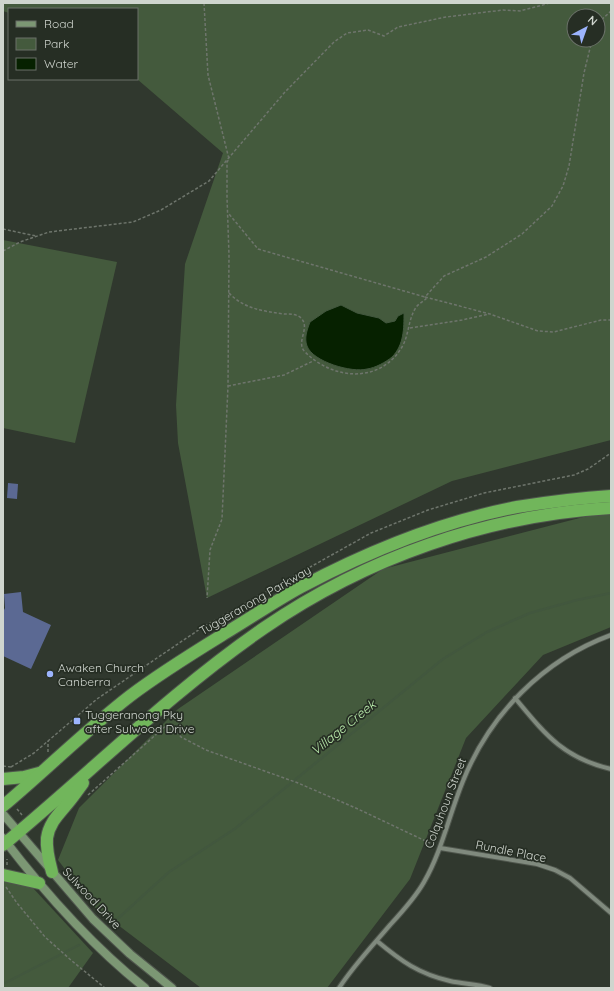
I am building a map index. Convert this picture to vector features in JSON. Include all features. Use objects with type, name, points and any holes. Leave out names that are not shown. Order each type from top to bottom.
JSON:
[{"type":"highway","name":"Tuggeranong Parkway","points":[[6,803],[130,696],[164,672],[302,586],[370,554],[460,521],[517,507],[574,499],[611,496]]},
{"type":"highway","points":[[4,842],[29,823],[96,766],[182,690],[263,629],[302,604],[348,579],[440,540],[515,520],[611,508]]},
{"type":"highway","points":[[52,872],[47,846],[47,838],[50,827],[96,766]]},
{"type":"highway","points":[[3,778],[24,777],[44,771]]},
{"type":"highway","points":[[5,876],[39,883]]},
{"type":"main road","name":"Sulwood Drive","points":[[3,814],[52,872],[110,936],[145,967],[172,988]]},
{"type":"main road","points":[[4,842],[57,904],[92,940],[145,988]]},
{"type":"street","name":"Colquhoun Street","points":[[339,988],[356,964],[408,905],[424,883],[440,848],[462,782],[474,756],[496,720],[526,687],[555,664],[574,652],[611,635]]},
{"type":"street","points":[[515,698],[545,733],[560,747],[577,757],[596,765],[611,769]]},
{"type":"street","name":"Rundle Place","points":[[440,848],[537,864],[555,870],[570,878],[611,913]]},
{"type":"street","points":[[377,941],[408,966],[429,975],[451,981],[490,988]]},
{"type":"path","points":[[204,3],[208,75],[229,159],[227,162],[228,386],[222,519],[210,550],[207,598]]},
{"type":"path","points":[[3,251],[20,242],[49,232],[132,222],[161,210],[209,181],[285,92],[334,42],[347,33],[368,30],[384,36],[398,27],[446,17],[503,10],[520,11],[550,3]]},
{"type":"path","points":[[228,293],[234,300],[244,306],[298,315],[302,319],[305,326],[301,340],[303,350],[314,361],[331,369],[344,373],[363,373],[387,365],[403,345],[415,308],[426,299],[425,297],[444,276],[486,257],[516,238],[552,206],[563,186],[569,166],[584,73],[590,48]]},
{"type":"path","points":[[228,213],[258,249],[490,314],[538,330],[554,332],[602,320],[611,320]]},
{"type":"path","points":[[3,229],[38,236]]},
{"type":"path","points":[[409,328],[490,314]]},
{"type":"path","points":[[228,386],[284,375],[314,361]]},
{"type":"path","points":[[88,796],[169,723],[181,737],[206,750],[298,783],[358,809],[440,848]]},
{"type":"path","points":[[3,766],[11,767]]},
{"type":"path","points":[[6,803],[29,823]]},
{"type":"path","points":[[3,855],[7,859],[5,876],[6,888],[46,937],[105,988]]},
{"type":"green space","points":[[3,3],[611,3],[611,440],[452,481],[207,598],[178,443],[176,405],[185,264],[223,153],[138,80],[138,8],[8,8],[8,13],[3,11]]},
{"type":"green space","points":[[3,240],[117,262],[75,443],[3,428]]},
{"type":"green space","points":[[595,514],[611,515],[611,627],[543,655],[466,738],[410,879],[327,988],[201,988],[93,906],[58,860],[79,808],[178,709],[383,569]]},
{"type":"green space","points":[[3,879],[33,888],[93,953],[68,988],[3,988]]},
{"type":"water","points":[[341,305],[357,313],[379,318],[386,323],[395,321],[398,316],[404,313],[401,342],[392,357],[384,363],[360,370],[343,368],[334,365],[317,357],[311,352],[307,346],[306,340],[310,322],[326,311]]},
{"type":"building","points":[[8,483],[18,484],[17,499],[7,498]]},
{"type":"building","points":[[21,592],[23,612],[51,625],[31,669],[3,656],[3,612],[5,608],[4,594]]},
{"type":"waterway","name":"Village Creek","points":[[113,923],[169,872],[236,828],[443,659],[487,632],[530,613],[577,600],[611,593]]},
{"type":"waterway","name":"Village Creek","points":[[3,984],[79,945]]},
{"type":"place","name":"Awaken Church Canberra","points":[[50,674]]},
{"type":"place","name":"Tuggeranong Pky after Sulwood Drive","points":[[77,721]]}]
